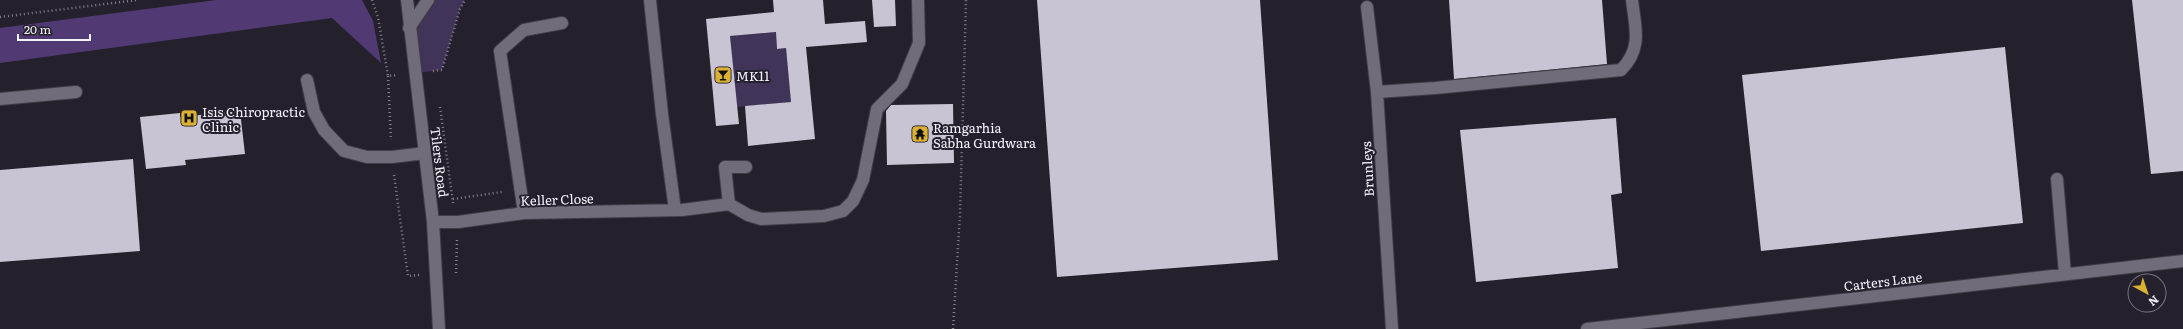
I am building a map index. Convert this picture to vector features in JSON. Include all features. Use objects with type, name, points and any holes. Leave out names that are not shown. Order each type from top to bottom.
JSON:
[{"type":"street","name":"Tilers Road","points":[[406,0],[434,222],[438,273],[439,329]]},
{"type":"street","points":[[409,28],[428,0]]},
{"type":"street","points":[[650,0],[662,114],[679,210]]},
{"type":"street","points":[[746,167],[725,167],[729,204],[748,215],[761,219],[824,216],[843,212],[853,201],[863,180],[877,109],[902,84],[920,43],[918,0]]},
{"type":"street","points":[[1377,92],[1435,88],[1621,70],[1631,60],[1637,40],[1632,0]]},
{"type":"street","name":"Brunleys","points":[[1367,7],[1377,92],[1392,329]]},
{"type":"street","points":[[524,213],[500,51],[524,30],[562,23]]},
{"type":"street","points":[[307,80],[314,112],[324,130],[344,151],[367,156],[392,157],[425,153]]},
{"type":"street","points":[[0,99],[76,92]]},
{"type":"street","points":[[2057,179],[2065,274]]},
{"type":"street","name":"Keller Close","points":[[434,222],[458,222],[524,213],[679,210],[729,204]]},
{"type":"street","name":"Carters Lane","points":[[1587,329],[1642,326],[2183,261]]},
{"type":"path","points":[[0,17],[138,0]]},
{"type":"path","points":[[953,329],[960,214],[966,0]]},
{"type":"path","points":[[388,76],[392,157],[408,276],[456,272]]},
{"type":"path","points":[[453,199],[521,190]]},
{"type":"shaded area","points":[[216,0],[362,0],[373,21],[381,63],[332,18],[0,63],[0,28]]},
{"type":"shaded area","points":[[428,0],[465,0],[460,9],[442,70],[415,73],[409,28]]},
{"type":"shaded area","points":[[776,32],[777,49],[786,48],[791,102],[737,107],[730,36]]},
{"type":"building","name":"MK11","points":[[773,0],[823,0],[825,24],[865,21],[867,42],[806,47],[815,139],[748,146],[745,106],[791,102],[786,48],[777,49],[776,32],[730,36],[739,124],[716,126],[706,19],[774,12]]},
{"type":"building","points":[[872,0],[895,0],[896,26],[874,27]]},
{"type":"building","points":[[1037,0],[1260,0],[1278,260],[1057,277]]},
{"type":"building","points":[[1449,0],[1602,0],[1607,64],[1454,79]]},
{"type":"building","points":[[2132,0],[2183,0],[2183,171],[2151,174]]},
{"type":"building","points":[[2005,47],[2023,223],[1761,251],[1742,75]]},
{"type":"building","name":"Ramgarhia Sabha Gurdwara","points":[[953,104],[954,163],[887,165],[886,111],[891,105]]},
{"type":"building","points":[[240,111],[245,154],[185,160],[186,165],[146,169],[140,117],[180,113],[180,117]]},
{"type":"building","points":[[1616,118],[1622,193],[1611,195],[1618,268],[1476,282],[1460,130]]},
{"type":"building","points":[[133,159],[140,251],[0,262],[0,170]]},
{"type":"place","name":"MK11","points":[[723,75]]},
{"type":"place","name":"Isis Chiropractic Clinic","points":[[189,118]]},
{"type":"place","name":"Ramgarhia Sabha Gurdwara","points":[[920,134]]}]
